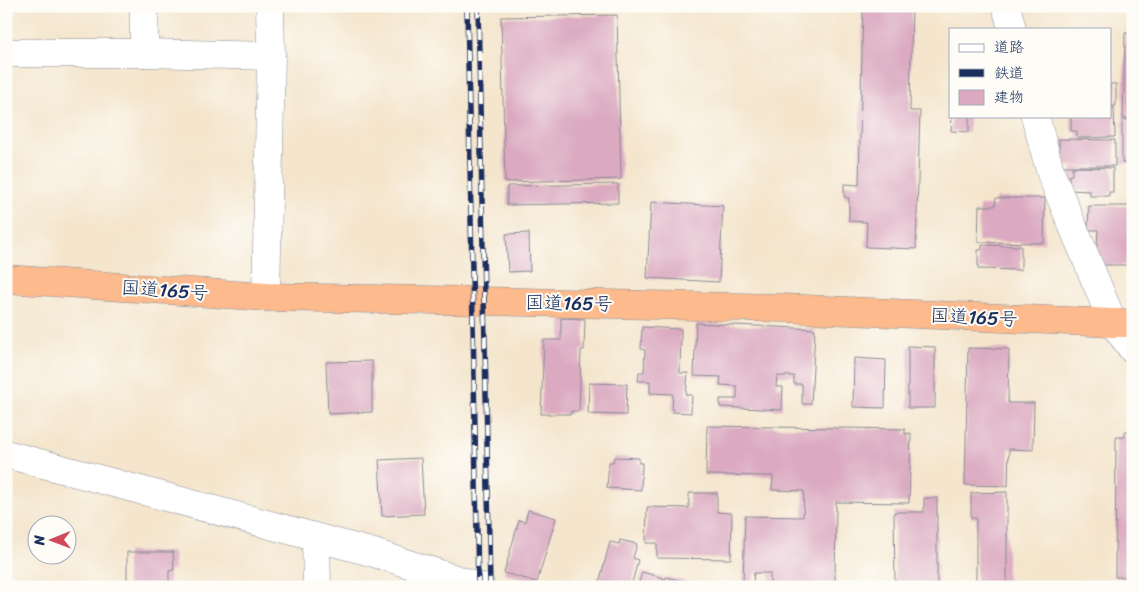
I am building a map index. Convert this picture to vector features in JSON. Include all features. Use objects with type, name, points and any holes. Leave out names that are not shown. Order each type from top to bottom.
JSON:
[{"type":"highway","name":"国道165号","points":[[6,279],[266,297],[484,300],[783,308],[1123,323]]},
{"type":"street","points":[[144,6],[144,53]]},
{"type":"street","points":[[266,297],[271,56],[270,6]]},
{"type":"street","points":[[1006,6],[1012,28]]},
{"type":"street","points":[[6,53],[144,53],[271,56]]},
{"type":"street","points":[[1036,118],[1051,174],[1123,323],[1133,350]]},
{"type":"street","points":[[6,454],[374,553],[481,587]]},
{"type":"street","points":[[316,538],[316,587]]},
{"type":"building","points":[[863,6],[912,6],[910,111],[920,111],[916,249],[866,247],[867,222],[849,221],[849,198],[844,197],[844,184],[859,185]]},
{"type":"building","points":[[617,15],[621,179],[505,182],[501,17]]},
{"type":"building","points":[[1125,33],[1133,33],[1133,119],[1123,118]]},
{"type":"building","points":[[1112,84],[1116,84],[1116,106],[1112,107]]},
{"type":"building","points":[[1112,108],[1114,108],[1115,137],[1077,138],[1077,131],[1071,131],[1071,118],[1112,118]]},
{"type":"building","points":[[952,118],[969,118],[969,132],[951,131]]},
{"type":"building","points":[[1122,120],[1133,120],[1133,163],[1122,163]]},
{"type":"building","points":[[1059,139],[1115,140],[1115,166],[1059,166]]},
{"type":"building","points":[[1072,167],[1113,168],[1113,192],[1109,192],[1109,196],[1090,196],[1090,191],[1069,190],[1069,175],[1072,175]]},
{"type":"building","points":[[618,184],[618,203],[507,205],[507,186]]},
{"type":"building","points":[[996,198],[1045,198],[1044,243],[978,242],[979,206],[995,206]]},
{"type":"building","points":[[651,202],[723,206],[719,282],[647,278]]},
{"type":"building","points":[[1089,206],[1133,206],[1133,265],[1095,265],[1095,247],[1097,247],[1098,230],[1088,230]]},
{"type":"building","points":[[529,233],[530,271],[508,272],[506,234]]},
{"type":"building","points":[[982,245],[1021,246],[1021,270],[978,269],[978,250],[982,250]]},
{"type":"building","points":[[561,318],[585,319],[584,350],[581,350],[579,411],[571,411],[571,414],[541,414],[544,340],[561,340]]},
{"type":"building","points":[[696,323],[815,329],[811,404],[802,404],[802,384],[794,384],[794,376],[777,376],[776,387],[783,387],[782,410],[720,407],[720,399],[737,399],[737,386],[720,385],[721,377],[694,376]]},
{"type":"building","points":[[642,327],[681,329],[680,373],[688,373],[686,395],[692,395],[691,413],[672,412],[673,394],[650,393],[650,381],[638,381],[639,372],[644,372],[645,350],[641,349]]},
{"type":"building","points":[[908,346],[935,347],[935,408],[908,408]]},
{"type":"building","points":[[968,348],[1009,349],[1008,403],[1034,403],[1033,450],[1009,449],[1008,486],[965,485]]},
{"type":"building","points":[[854,358],[886,360],[885,408],[853,407]]},
{"type":"building","points":[[372,361],[372,412],[328,414],[326,362]]},
{"type":"building","points":[[589,383],[627,384],[626,415],[588,414]]},
{"type":"building","points":[[707,426],[905,429],[905,434],[911,433],[909,503],[836,502],[835,585],[818,584],[818,587],[770,587],[770,573],[754,573],[753,583],[743,583],[745,516],[803,517],[804,491],[772,490],[773,476],[706,475]]},
{"type":"building","points":[[1125,431],[1133,431],[1133,577],[1115,577],[1116,437],[1125,437]]},
{"type":"building","points":[[614,457],[639,458],[639,463],[642,463],[641,490],[607,488],[609,462],[613,462]]},
{"type":"building","points":[[421,458],[424,514],[382,516],[379,460]]},
{"type":"building","points":[[1007,492],[1007,587],[976,587],[976,518],[971,518],[971,493]]},
{"type":"building","points":[[689,493],[717,493],[717,512],[732,513],[731,559],[657,558],[657,543],[646,543],[647,507],[689,508]]},
{"type":"building","points":[[924,498],[937,498],[937,587],[895,587],[894,512],[924,512]]},
{"type":"building","points":[[528,510],[556,518],[537,582],[504,573],[519,520],[525,522]]},
{"type":"building","points":[[620,540],[637,544],[633,558],[638,560],[631,587],[598,587],[610,542],[619,544]]},
{"type":"building","points":[[127,552],[173,552],[174,570],[169,571],[169,584],[175,584],[175,587],[127,587]]},
{"type":"building","points":[[642,572],[664,578],[662,587],[638,587]]},
{"type":"building","points":[[666,577],[703,586],[703,587],[664,587]]},
{"type":"railway","points":[[467,6],[478,587]]},
{"type":"railway","points":[[478,6],[490,587]]}]
